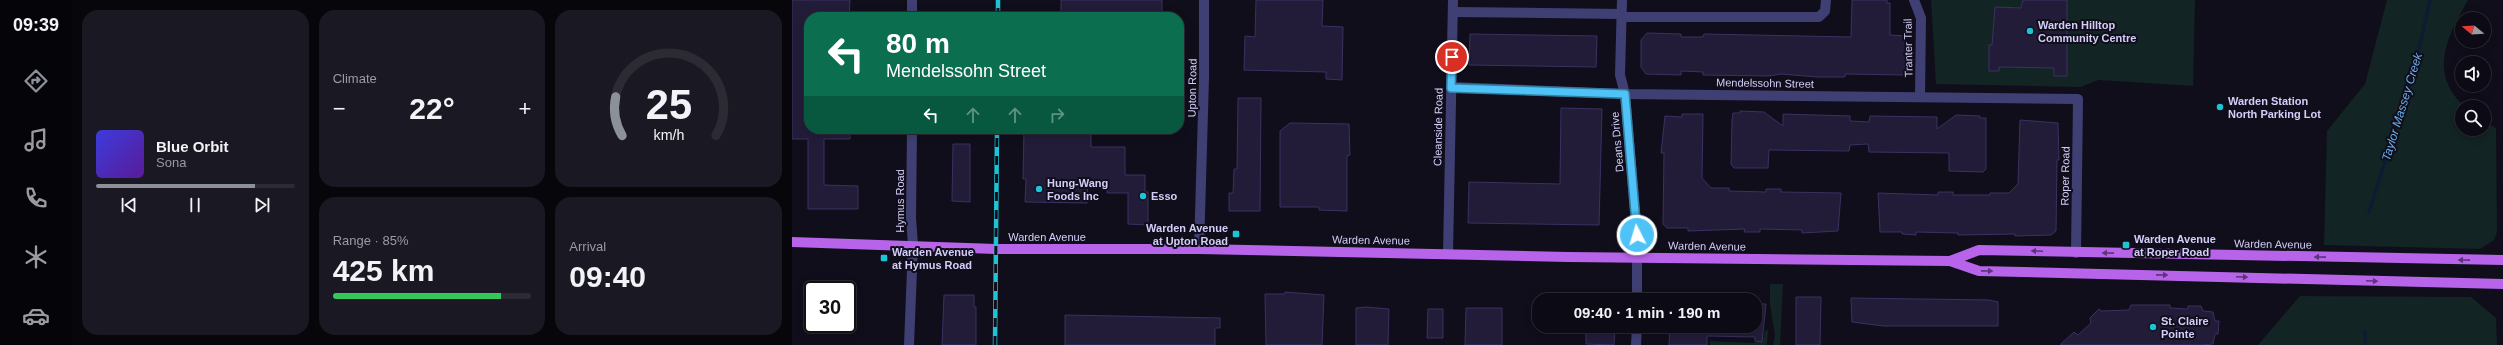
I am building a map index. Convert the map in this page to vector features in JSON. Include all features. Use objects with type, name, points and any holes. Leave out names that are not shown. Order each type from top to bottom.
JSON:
[{"type":"main road","name":"Warden Avenue","points":[[792,242],[996,249],[1199,249],[1637,258],[1950,262],[1979,271],[2503,284]]},
{"type":"main road","name":"Warden Avenue","points":[[1950,262],[1978,250],[2503,260]]},
{"type":"street","points":[[912,0],[912,12]]},
{"type":"street","name":"Upton Road","points":[[1199,249],[1204,78],[1204,0]]},
{"type":"street","name":"Cleanside Road","points":[[1448,253],[1453,0]]},
{"type":"street","name":"Deans Drive","points":[[1622,0],[1620,75],[1625,94],[1637,258],[1637,293]]},
{"type":"street","points":[[1453,12],[1819,17],[1825,11],[1826,0]]},
{"type":"street","name":"Tranter Trail","points":[[1914,0],[1921,18],[1920,97]]},
{"type":"street","name":"Mendelssohn Street","points":[[1451,88],[1625,94],[2078,99]]},
{"type":"street","name":"Roper Road","points":[[2076,253],[2078,99]]},
{"type":"street","name":"Hymus Road","points":[[910,345],[913,245],[911,223],[912,134]]},
{"type":"street","points":[[1636,345],[1637,333]]},
{"type":"shaded area","points":[[1931,0],[2195,0],[2193,86],[2099,80],[2080,87],[1936,84]]},
{"type":"shaded area","points":[[2387,0],[2468,0],[2462,12],[2455,12],[2455,24],[2448,41],[2444,68],[2447,81],[2459,100],[2455,100],[2455,136],[2491,136],[2491,126],[2496,128],[2497,232],[2494,240],[2480,249],[2324,245],[2327,131],[2365,84]]},
{"type":"shaded area","points":[[1770,284],[1783,284],[1780,345],[1773,345],[1775,335],[1770,305]]},
{"type":"shaded area","points":[[2300,296],[2471,297],[2496,318],[2497,345],[2258,345]]},
{"type":"shaded area","points":[[1768,329],[1767,345],[1710,345],[1710,341],[1754,343],[1763,339],[1765,331]]},
{"type":"building","points":[[792,0],[850,0],[849,12],[804,12],[804,134],[850,134],[850,139],[824,139],[824,185],[858,186],[858,209],[808,209],[808,139],[792,139]]},
{"type":"building","points":[[1061,0],[1162,0],[1162,12],[1061,12]]},
{"type":"building","points":[[1256,0],[1323,0],[1322,26],[1343,27],[1342,80],[1326,79],[1326,72],[1244,70],[1245,36],[1255,37]]},
{"type":"building","points":[[1852,0],[1887,0],[1887,3],[1890,3],[1890,35],[1905,36],[1905,75],[1845,74],[1845,77],[1818,77],[1781,74],[1768,76],[1703,75],[1703,72],[1681,71],[1681,75],[1646,74],[1641,67],[1641,40],[1647,33],[1681,34],[1681,37],[1703,37],[1704,34],[1851,37]]},
{"type":"building","name":"Warden Hilltop Community Centre","points":[[2023,0],[2067,0],[2067,76],[2054,76],[2054,68],[1999,67],[1999,71],[1989,71],[1989,45],[1992,45],[1995,7],[2021,8]]},
{"type":"building","points":[[1470,34],[1597,36],[1596,67],[1469,65]]},
{"type":"building","points":[[1238,98],[1261,98],[1260,211],[1229,211],[1229,193],[1233,193],[1234,169],[1237,169]]},
{"type":"building","points":[[1561,108],[1602,109],[1599,225],[1468,223],[1469,182],[1560,184]]},
{"type":"building","points":[[1740,111],[1764,112],[1783,126],[1783,114],[1850,116],[1850,121],[1869,122],[1870,116],[1937,117],[1937,129],[1956,115],[1980,116],[1980,118],[1986,118],[1986,169],[1983,172],[1949,171],[1949,153],[1869,152],[1868,144],[1850,145],[1849,151],[1769,150],[1768,168],[1734,168],[1731,164],[1732,121],[1733,113],[1740,113]]},
{"type":"building","points":[[1682,114],[1703,114],[1702,178],[1711,188],[1729,188],[1729,191],[1766,192],[1766,189],[1781,189],[1781,192],[1841,193],[1838,231],[1802,233],[1802,230],[1760,229],[1760,232],[1744,232],[1745,229],[1688,231],[1688,228],[1667,228],[1663,224],[1664,153],[1661,153],[1665,116],[1682,117]]},
{"type":"building","points":[[2020,120],[2058,123],[2059,160],[2057,160],[2056,231],[2051,235],[1958,235],[1958,233],[1916,232],[1916,235],[1902,234],[1902,232],[1880,232],[1878,193],[1938,195],[1938,192],[1953,192],[1953,195],[1990,195],[1990,193],[2009,193],[2018,184]]},
{"type":"building","points":[[1290,123],[1349,124],[1350,155],[1347,156],[1347,211],[1319,210],[1319,207],[1280,207],[1280,131]]},
{"type":"building","points":[[1024,134],[1091,134],[1091,147],[1125,147],[1125,175],[1145,175],[1145,192],[1148,192],[1148,225],[1128,224],[1128,193],[1107,193],[1107,180],[1088,180],[1087,203],[1025,202],[1026,179],[1023,179]]},
{"type":"building","points":[[953,144],[970,144],[970,202],[952,201]]},
{"type":"building","points":[[1285,292],[1324,295],[1322,345],[1266,345],[1265,294],[1285,294]]},
{"type":"building","points":[[944,295],[974,295],[974,307],[976,307],[976,345],[942,345]]},
{"type":"building","points":[[1796,297],[1821,297],[1820,345],[1796,345]]},
{"type":"building","points":[[1851,298],[1989,300],[1998,302],[1998,326],[1884,326],[1852,322]]},
{"type":"building","points":[[1762,304],[1766,304],[1762,342],[1755,341],[1755,337],[1707,336],[1707,345],[1669,345],[1670,333],[1762,333]]},
{"type":"building","name":"St. Claire Pointe","points":[[2131,305],[2170,305],[2170,308],[2188,309],[2188,306],[2201,306],[2203,311],[2213,312],[2215,321],[2219,321],[2218,334],[2215,334],[2213,344],[2202,345],[2060,345],[2074,332],[2078,335],[2091,323],[2090,318],[2099,309],[2101,311],[2129,310]]},
{"type":"building","points":[[1366,307],[1389,309],[1388,345],[1356,345],[1356,308]]},
{"type":"building","points":[[1466,308],[1502,308],[1502,345],[1465,345]]},
{"type":"building","points":[[1428,309],[1443,309],[1443,338],[1427,338]]},
{"type":"building","points":[[1065,315],[1220,318],[1220,328],[1215,328],[1215,345],[1065,345]]},
{"type":"building","points":[[1586,333],[1615,333],[1614,345],[1586,344]]},
{"type":"waterway","name":"Taylor Massey Creek","points":[[2369,212],[2414,72],[2430,0]]},
{"type":"waterway","name":"Taylor Massey Creek","points":[[2365,332],[2365,345]]},
{"type":"railway","points":[[998,0],[998,12]]},
{"type":"railway","points":[[995,345],[997,134]]},
{"type":"place","name":"Warden Hilltop Community Centre","points":[[2030,31]]},
{"type":"place","name":"Warden Station North Parking Lot","points":[[2220,107]]},
{"type":"place","name":"Hung-Wang Foods Inc","points":[[1039,189]]},
{"type":"place","name":"Esso","points":[[1143,196]]},
{"type":"place","name":"Warden Avenue at Upton Road","points":[[1236,234]]},
{"type":"place","name":"Warden Avenue at Roper Road","points":[[2126,245]]},
{"type":"place","name":"Warden Avenue at Hymus Road","points":[[884,258]]},
{"type":"place","name":"St. Claire Pointe","points":[[2153,327]]},
{"type":"route","points":[[1452,57],[1451,88],[1625,94],[1637,235]]}]
